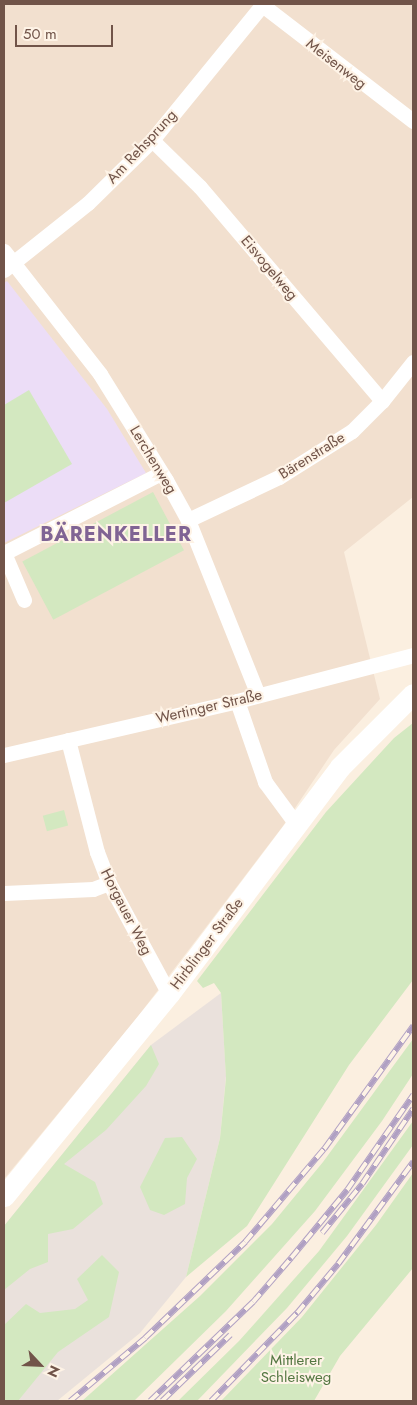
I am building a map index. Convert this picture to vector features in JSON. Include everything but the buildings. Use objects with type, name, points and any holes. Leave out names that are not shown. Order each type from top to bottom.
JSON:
[{"type":"street","name":"Meisenweg","points":[[261,4],[413,121]]},
{"type":"street","name":"Am Rehsprung","points":[[9,266],[88,203],[152,140],[261,4]]},
{"type":"street","name":"Eisvogelweg","points":[[152,140],[200,187],[382,401]]},
{"type":"street","name":"Lerchenweg","points":[[4,251],[9,266],[100,374],[188,520],[258,695]]},
{"type":"street","name":"Bärenstraße","points":[[188,520],[260,488],[312,457],[352,430],[382,401],[413,362]]},
{"type":"street","points":[[24,600],[4,553],[161,473]]},
{"type":"street","name":"Wertinger Straße","points":[[4,755],[237,701],[413,655]]},
{"type":"street","name":"Hirblinger Straße","points":[[4,1196],[170,994],[296,824],[357,747],[413,694]]},
{"type":"street","points":[[237,701],[266,782],[296,824]]},
{"type":"street","name":"Horgauer Weg","points":[[68,740],[109,883],[170,994]]},
{"type":"street","points":[[4,893],[93,889],[109,883]]},
{"type":"shaded area","points":[[4,4],[413,4],[413,497],[344,552],[380,699],[334,750],[283,826],[136,1019],[4,1179]]},
{"type":"shaded area","points":[[7,281],[107,409],[146,473],[4,543],[4,283]]},
{"type":"shaded area","points":[[221,993],[226,1076],[220,1138],[186,1277],[140,1333],[57,1401],[4,1401],[4,1226],[151,1045]]},
{"type":"green space","points":[[29,390],[72,464],[4,503],[4,405]]},
{"type":"green space","points":[[153,492],[184,550],[53,620],[22,561]]},
{"type":"green space","points":[[413,723],[413,980],[349,1065],[247,1226],[186,1277],[220,1138],[226,1078],[221,993],[214,983],[203,988],[197,981],[326,812],[394,738]]},
{"type":"green space","points":[[64,810],[68,825],[47,831],[43,816]]},
{"type":"green space","points":[[413,1039],[413,1074],[382,1121],[315,1211],[226,1311],[134,1401],[82,1401],[200,1296],[272,1224],[323,1162]]},
{"type":"green space","points":[[151,1045],[159,1064],[146,1086],[106,1130],[64,1164],[95,1182],[103,1204],[73,1229],[48,1234],[48,1262],[30,1269],[4,1290],[4,1226]]},
{"type":"green space","points":[[413,1121],[413,1145],[347,1236],[287,1308],[197,1401],[178,1401],[239,1341],[319,1251]]},
{"type":"green space","points":[[182,1137],[197,1159],[187,1178],[185,1204],[164,1215],[150,1210],[140,1187],[165,1138]]},
{"type":"green space","name":"Mittlerer Schleisweg","points":[[413,1173],[413,1268],[340,1356],[314,1401],[221,1401],[302,1317],[376,1225]]},
{"type":"green space","points":[[102,1255],[119,1272],[109,1317],[58,1352],[18,1401],[4,1401],[4,1325],[26,1304],[40,1313],[75,1309],[88,1300],[77,1279]]},
{"type":"railway","points":[[70,1401],[145,1338],[245,1242],[324,1149],[413,1026]]},
{"type":"railway","points":[[150,1401],[253,1302],[291,1258],[347,1190],[413,1095]]},
{"type":"railway","points":[[322,1233],[362,1184],[413,1109]]},
{"type":"railway","points":[[211,1401],[297,1313],[338,1264],[413,1162]]},
{"type":"railway","points":[[162,1401],[230,1335]]},
{"type":"district","name":"BÄRENKELLER","points":[[116,534]]}]
